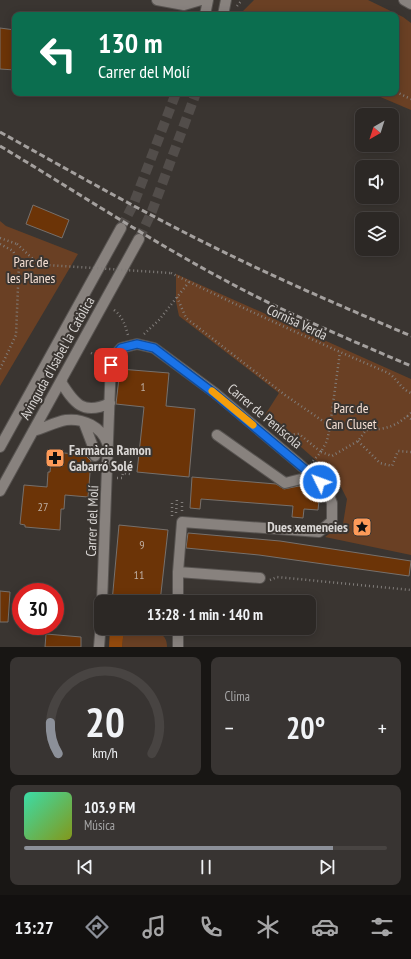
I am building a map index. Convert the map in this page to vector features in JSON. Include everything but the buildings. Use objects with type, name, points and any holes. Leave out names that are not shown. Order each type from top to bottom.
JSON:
[{"type":"street","points":[[157,0],[184,5],[202,0]]},
{"type":"street","points":[[206,12],[208,0]]},
{"type":"street","points":[[224,12],[226,0]]},
{"type":"street","points":[[404,0],[411,4]]},
{"type":"street","name":"Avinguda d'Isabel la Catòlica","points":[[0,447],[121,228]]},
{"type":"street","name":"Avinguda d'Isabel la Catòlica","points":[[0,491],[139,239]]},
{"type":"street","name":"Carrer de Peníscola","points":[[121,348],[137,344],[154,348],[215,394],[313,476],[326,488],[332,503],[332,521],[319,532],[182,522],[178,572],[178,595]]},
{"type":"street","name":"Carrer del Molí","points":[[102,595],[111,360],[121,348]]},
{"type":"street","points":[[62,380],[61,382],[69,395],[81,406],[95,409],[110,403]]},
{"type":"street","points":[[33,431],[66,420],[75,420],[98,429],[103,433],[108,447]]},
{"type":"street","points":[[84,423],[95,456]]},
{"type":"street","points":[[217,435],[285,483],[313,476]]},
{"type":"street","points":[[178,572],[265,579]]},
{"type":"street","points":[[99,647],[100,635]]},
{"type":"street","points":[[178,635],[178,647]]},
{"type":"path","points":[[399,93],[411,99]]},
{"type":"path","points":[[0,238],[17,244],[36,262],[46,265]]},
{"type":"path","points":[[0,244],[13,251],[19,263],[16,335],[0,369]]},
{"type":"path","points":[[19,263],[44,268],[46,265]]},
{"type":"path","name":"Cornisa Verda","points":[[46,265],[171,273],[390,374],[406,391],[411,393]]},
{"type":"path","points":[[141,337],[159,320],[189,282]]},
{"type":"path","points":[[177,297],[186,318],[285,395],[330,426]]},
{"type":"path","points":[[114,310],[119,314],[125,323],[128,335]]},
{"type":"path","points":[[91,352],[105,360]]},
{"type":"path","points":[[308,466],[321,452],[327,441],[340,352]]},
{"type":"path","points":[[284,435],[299,434],[321,452],[332,456],[358,441],[366,430],[383,430],[400,423],[411,413]]},
{"type":"path","points":[[407,416],[411,419]]},
{"type":"path","points":[[358,441],[380,463],[392,466],[398,451],[411,452]]},
{"type":"path","points":[[117,478],[122,478],[123,474],[130,474]]},
{"type":"path","points":[[176,518],[177,499]]},
{"type":"path","points":[[172,500],[172,519]]},
{"type":"path","points":[[265,579],[277,578],[411,590]]},
{"type":"green space","points":[[254,0],[368,0],[393,12],[242,12]]},
{"type":"green space","points":[[399,15],[411,23],[411,110],[378,96],[399,96]]},
{"type":"green space","name":"Parc de les Planes","points":[[0,221],[6,226],[78,254],[0,386]]},
{"type":"green space","name":"Parc de Can Cluset","points":[[176,274],[411,379],[411,555],[325,537],[343,524],[347,499],[337,479],[265,415],[279,393],[179,316],[176,302]]},
{"type":"green space","points":[[123,635],[162,635],[167,642],[167,647],[122,647]]},
{"type":"shaded area","points":[[110,635],[123,635],[122,647],[109,647]]},
{"type":"tunnel","points":[[121,228],[134,203],[175,96]]},
{"type":"tunnel","points":[[139,239],[152,211],[195,96]]},
{"type":"railway","points":[[0,132],[115,196],[203,242],[254,267],[411,336]]},
{"type":"railway","points":[[0,146],[202,268],[298,317],[411,366]]},
{"type":"slow traffic","points":[[212,391],[253,425]]},
{"type":"place","name":"Farmàcia Ramon Gabarró Solé","points":[[55,458]]},
{"type":"place","name":"Dues xemeneies","points":[[362,527]]},
{"type":"route","points":[[111,365],[111,360],[121,348],[137,344],[154,348],[215,394],[320,482]]}]
